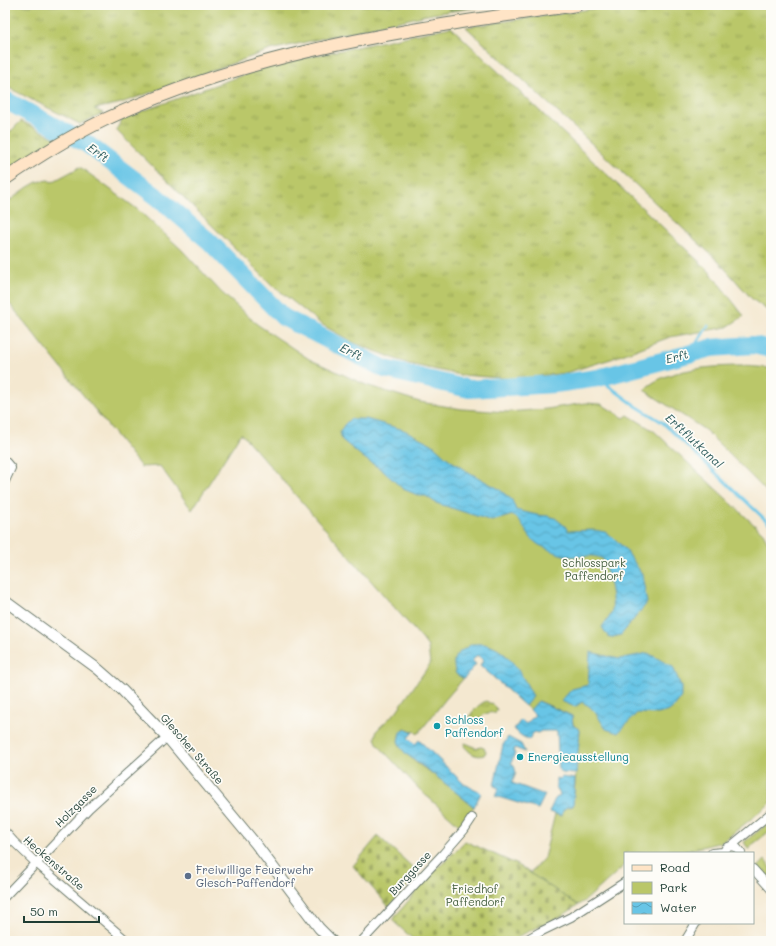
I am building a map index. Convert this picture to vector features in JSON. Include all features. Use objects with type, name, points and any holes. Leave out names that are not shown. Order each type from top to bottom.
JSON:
[{"type":"main road","points":[[5,179],[52,148],[96,124],[145,102],[197,82],[270,60],[360,39],[454,22],[577,5]]},
{"type":"street","points":[[5,460],[11,468],[5,481]]},
{"type":"street","name":"Glescher Straße","points":[[5,601],[98,669],[122,690],[167,737],[255,843],[319,928],[332,941]]},
{"type":"street","name":"Holzgasse","points":[[5,896],[89,808],[167,737]]},
{"type":"street","points":[[724,852],[726,848],[731,846],[771,813]]},
{"type":"street","name":"Burggasse","points":[[362,941],[443,854],[464,830],[472,818]]},
{"type":"street","name":"Heckenstraße","points":[[5,832],[36,863],[127,941]]},
{"type":"street","points":[[731,846],[737,848],[740,852]]},
{"type":"street","points":[[754,870],[771,889]]},
{"type":"street","points":[[524,941],[571,917],[624,883]]},
{"type":"street","points":[[685,941],[695,924]]},
{"type":"green space","points":[[5,5],[445,5],[452,11],[432,14],[270,50],[121,103],[94,109],[103,113],[80,124],[5,86]]},
{"type":"green space","points":[[445,5],[492,5],[452,11]]},
{"type":"green space","points":[[619,5],[771,5],[771,313],[752,299],[719,262],[466,27]]},
{"type":"green space","points":[[451,27],[709,271],[744,316],[727,327],[670,337],[611,359],[565,373],[515,379],[461,375],[409,364],[354,343],[321,324],[271,284],[116,130],[123,118],[271,65]]},
{"type":"green space","points":[[21,121],[57,139],[5,175],[5,137]]},
{"type":"green space","name":"Schlosspark Paffendorf","points":[[80,167],[137,209],[181,249],[221,292],[258,325],[309,359],[366,385],[420,402],[462,409],[507,412],[547,409],[585,403],[601,404],[624,418],[628,415],[654,431],[763,533],[771,548],[771,803],[722,842],[681,852],[624,852],[624,866],[586,900],[578,905],[530,873],[544,858],[555,814],[562,816],[562,812],[565,808],[573,806],[580,730],[573,725],[572,716],[539,701],[530,710],[480,665],[484,660],[477,655],[472,661],[476,664],[418,734],[414,731],[413,732],[406,729],[402,731],[399,737],[399,744],[415,762],[436,776],[474,807],[459,825],[420,790],[378,745],[375,738],[377,730],[396,712],[430,664],[428,647],[423,640],[241,433],[192,510],[160,466],[141,467],[5,298],[5,204],[37,182],[48,180],[52,182]]},
{"type":"green space","points":[[744,366],[771,368],[771,496],[705,430],[644,390],[664,377],[677,373],[705,368]]},
{"type":"green space","points":[[486,701],[495,706],[497,710],[495,713],[486,713],[477,721],[469,722],[469,717],[473,712]]},
{"type":"green space","points":[[465,743],[476,748],[484,748],[486,752],[481,756],[475,755],[464,746]]},
{"type":"green space","points":[[771,821],[771,830],[752,845],[749,850],[744,842]]},
{"type":"green space","points":[[378,836],[419,873],[389,907],[353,866]]},
{"type":"green space","name":"Friedhof Paffendorf","points":[[465,841],[518,865],[578,905],[562,916],[519,936],[515,941],[415,941],[392,920],[427,879]]},
{"type":"green space","points":[[765,860],[771,869],[771,882],[758,867]]},
{"type":"water","points":[[350,419],[366,419],[404,430],[432,444],[446,457],[463,469],[499,489],[512,500],[516,510],[555,518],[565,526],[568,531],[594,530],[605,532],[614,538],[626,550],[642,574],[647,603],[621,635],[609,638],[602,627],[609,618],[612,609],[610,587],[603,559],[594,556],[573,557],[554,552],[539,545],[531,538],[513,515],[492,521],[436,503],[426,496],[420,496],[403,489],[382,470],[342,440],[340,432]]},
{"type":"water","points":[[472,644],[488,645],[496,648],[515,666],[533,696],[525,706],[480,665],[484,660],[477,655],[472,661],[476,664],[464,679],[456,674],[454,659],[462,650]]},
{"type":"water","points":[[590,652],[619,659],[648,653],[673,667],[681,686],[681,697],[675,706],[669,711],[658,714],[637,713],[618,733],[606,729],[595,712],[589,706],[582,702],[575,707],[561,701],[572,689],[588,685]]},
{"type":"water","points":[[538,701],[572,716],[573,725],[580,730],[576,774],[562,773],[559,770],[557,731],[535,732],[531,735],[530,739],[523,737],[514,729],[521,720],[526,724],[535,715],[530,710]]},
{"type":"water","points":[[407,729],[413,732],[408,738],[415,744],[419,740],[464,784],[481,793],[474,807],[406,754],[398,741],[400,732]]},
{"type":"water","points":[[508,737],[521,744],[525,752],[515,748],[513,752],[515,753],[511,763],[514,765],[516,773],[512,783],[545,795],[538,809],[495,796],[499,788],[494,786],[503,745]]},
{"type":"water","points":[[562,777],[575,779],[573,806],[565,808],[562,816],[549,812],[555,799],[560,795],[559,791],[556,789],[556,778],[560,779]]},
{"type":"waterway","name":"Erft","points":[[5,100],[87,144],[156,196],[210,242],[283,317],[385,369],[469,389],[555,384],[598,378],[711,348],[753,345],[771,349]]},
{"type":"waterway","points":[[690,353],[708,326]]},
{"type":"waterway","name":"Erftflutkanal","points":[[598,378],[636,406],[662,422],[771,525]]},
{"type":"place","name":"Schloss Paffendorf","points":[[437,726]]},
{"type":"place","name":"Energieausstellung","points":[[520,757]]},
{"type":"place","name":"Freiwillige Feuerwehr Glesch-Paffendorf","points":[[188,876]]}]
